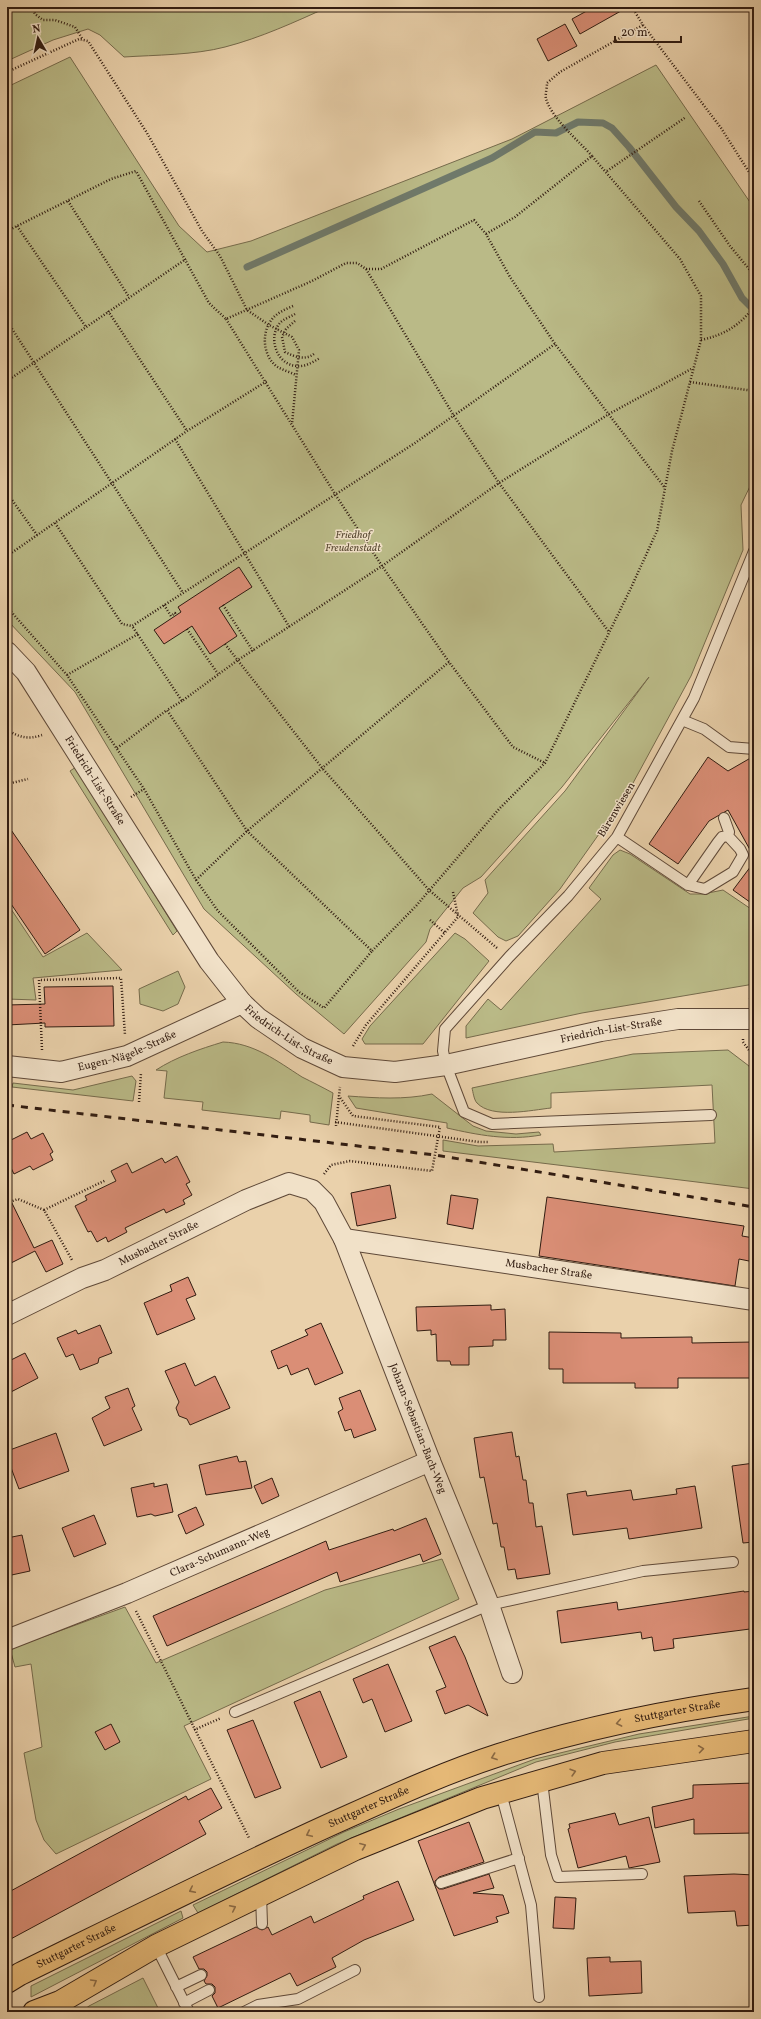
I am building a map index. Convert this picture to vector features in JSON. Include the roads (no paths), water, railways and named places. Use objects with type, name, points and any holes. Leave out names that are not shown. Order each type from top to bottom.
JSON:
[{"type":"main road","name":"Stuttgarter Straße","points":[[13,1978],[259,1857],[417,1785],[497,1755],[590,1728],[754,1699]]},
{"type":"main road","points":[[34,2012],[59,2007],[156,1946],[355,1849],[482,1798],[603,1763],[754,1741]]},
{"type":"main road","points":[[7,1999],[16,1992],[13,1978]]},
{"type":"street","name":"Friedrich-List-Straße","points":[[7,652],[26,672],[209,961],[242,1002],[258,1018],[302,1048],[343,1067],[395,1072],[446,1065],[601,1031],[678,1019],[754,1019]]},
{"type":"street","name":"Eugen-Nägele-Straße","points":[[7,1066],[62,1072],[135,1053],[242,1002]]},
{"type":"street","name":"Musbacher Straße","points":[[7,1315],[82,1278],[105,1270],[246,1200],[289,1183],[312,1190]]},
{"type":"street","name":"Johann-Sebastian-Bach-Weg","points":[[312,1190],[324,1202],[344,1239],[430,1461],[489,1605],[512,1673]]},
{"type":"street","name":"Musbacher Straße","points":[[344,1239],[754,1300]]},
{"type":"street","name":"Clara-Schumann-Weg","points":[[7,1640],[127,1593],[430,1461]]},
{"type":"lane","name":"Bärenwiesen","points":[[711,1115],[492,1124],[464,1112],[446,1065],[443,1051],[445,1029],[509,957],[568,896],[617,837],[694,698],[754,551]]},
{"type":"lane","points":[[682,720],[704,729],[729,747],[754,749]]},
{"type":"lane","points":[[617,837],[688,885],[705,889],[721,881],[733,872],[743,855],[740,848],[728,836],[729,832],[724,818]]},
{"type":"lane","points":[[688,885],[722,837],[728,836]]},
{"type":"lane","points":[[235,1712],[489,1605],[643,1570],[733,1562]]},
{"type":"lane","points":[[542,1780],[551,1855],[558,1877],[642,1874]]},
{"type":"lane","points":[[501,1793],[531,1905],[539,1997]]},
{"type":"lane","points":[[441,1883],[519,1858]]},
{"type":"lane","points":[[261,1895],[262,1924]]},
{"type":"lane","points":[[156,1946],[187,2008],[209,1990]]},
{"type":"lane","points":[[244,2012],[258,2005],[298,1999],[355,1970]]},
{"type":"lane","points":[[176,1988],[201,1974]]},
{"type":"waterway","points":[[247,267],[492,158],[535,132],[556,133],[578,122],[603,123],[612,128],[629,147],[676,207],[699,231],[723,264],[742,298],[754,310]]},
{"type":"railway","points":[[7,1105],[435,1155],[754,1207]]},
{"type":"park label","name":"Friedhof Freudenstadt","points":[[353,541]]}]
